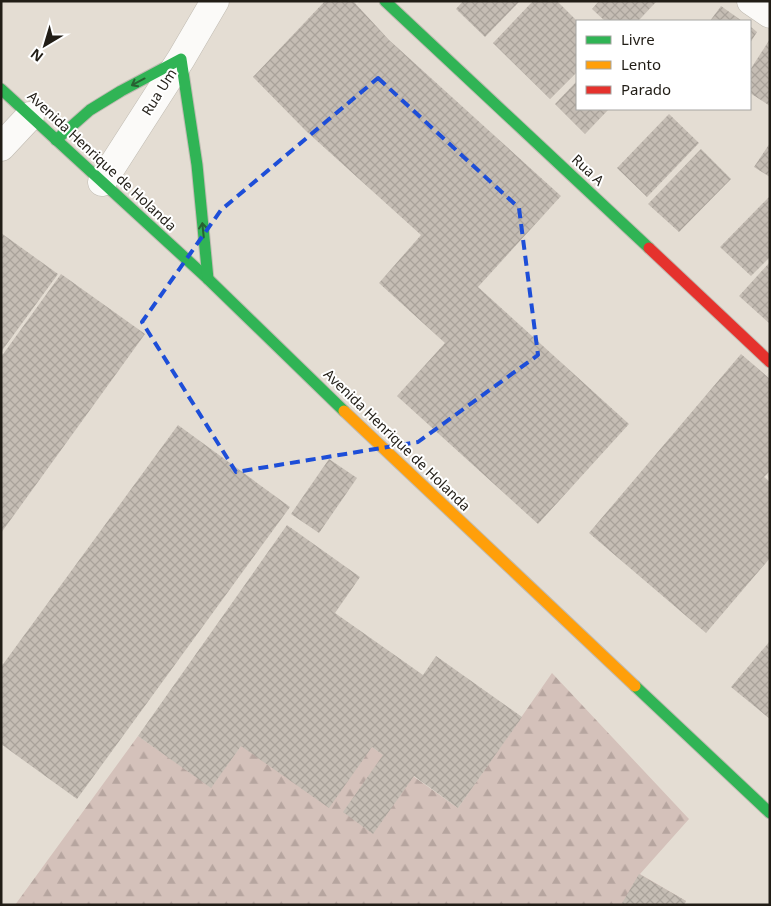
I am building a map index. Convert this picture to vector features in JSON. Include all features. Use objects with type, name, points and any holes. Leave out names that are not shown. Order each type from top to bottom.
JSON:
[{"type":"main road","name":"Rua A","points":[[385,1],[770,362]]},
{"type":"main road","points":[[56,140],[90,110],[120,91],[181,59],[196,165],[208,279]]},
{"type":"main road","name":"Avenida Henrique de Holanda","points":[[1,89],[208,279],[358,424],[770,813]]},
{"type":"street","name":"Rua Um","points":[[102,182],[181,59],[215,1]]},
{"type":"street","points":[[752,1],[770,14]]},
{"type":"street","points":[[1,148],[30,116]]},
{"type":"highlighted area","points":[[378,78],[519,208],[538,355],[418,442],[236,472],[142,322],[221,210]]},
{"type":"green space","points":[[552,673],[689,819],[640,874],[686,901],[684,905],[15,905],[138,736],[211,787],[241,746],[372,747],[458,808]]},
{"type":"building","points":[[325,1],[353,1],[389,40],[561,196],[478,287],[629,424],[538,524],[397,396],[445,343],[379,283],[421,235],[306,131],[253,77]]},
{"type":"building","points":[[463,1],[520,1],[485,37],[456,9]]},
{"type":"building","points":[[533,1],[557,1],[576,20],[576,73],[550,99],[493,43]]},
{"type":"building","points":[[599,1],[657,1],[639,20],[604,20],[592,9]]},
{"type":"building","points":[[721,6],[741,20],[711,20]]},
{"type":"building","points":[[751,27],[757,32],[751,41]]},
{"type":"building","points":[[770,39],[770,106],[751,94],[751,68]]},
{"type":"building","points":[[576,82],[576,110],[608,110],[585,134],[555,104]]},
{"type":"building","points":[[669,114],[699,143],[647,197],[617,168]]},
{"type":"building","points":[[770,143],[770,177],[754,167]]},
{"type":"building","points":[[701,149],[731,179],[679,232],[648,204]]},
{"type":"building","points":[[770,196],[770,257],[751,276],[720,247]]},
{"type":"building","points":[[1,233],[58,274],[1,352]]},
{"type":"building","points":[[770,262],[770,324],[739,296]]},
{"type":"building","points":[[61,274],[145,334],[1,533],[1,357]]},
{"type":"building","points":[[741,354],[770,379],[770,471],[764,477],[770,482],[770,558],[706,633],[589,533]]},
{"type":"building","points":[[178,425],[290,507],[77,799],[1,744],[1,667]]},
{"type":"building","points":[[329,459],[357,478],[319,533],[291,514]]},
{"type":"building","points":[[287,525],[360,577],[335,613],[423,675],[436,656],[522,717],[458,808],[414,776],[373,834],[343,812],[383,755],[372,747],[329,808],[241,746],[211,788],[138,736]]},
{"type":"building","points":[[770,641],[770,719],[731,687]]},
{"type":"building","points":[[639,874],[686,901],[684,905],[621,905]]},
{"type":"traffic: fast","points":[[385,1],[649,248]]},
{"type":"traffic: fast","points":[[56,140],[90,110],[181,59],[197,165],[208,279]]},
{"type":"traffic: fast","points":[[1,89],[208,279],[344,411]]},
{"type":"traffic: fast","points":[[635,686],[770,813]]},
{"type":"traffic: slow","points":[[344,411],[635,686]]},
{"type":"traffic: jam","points":[[649,248],[770,362]]}]
